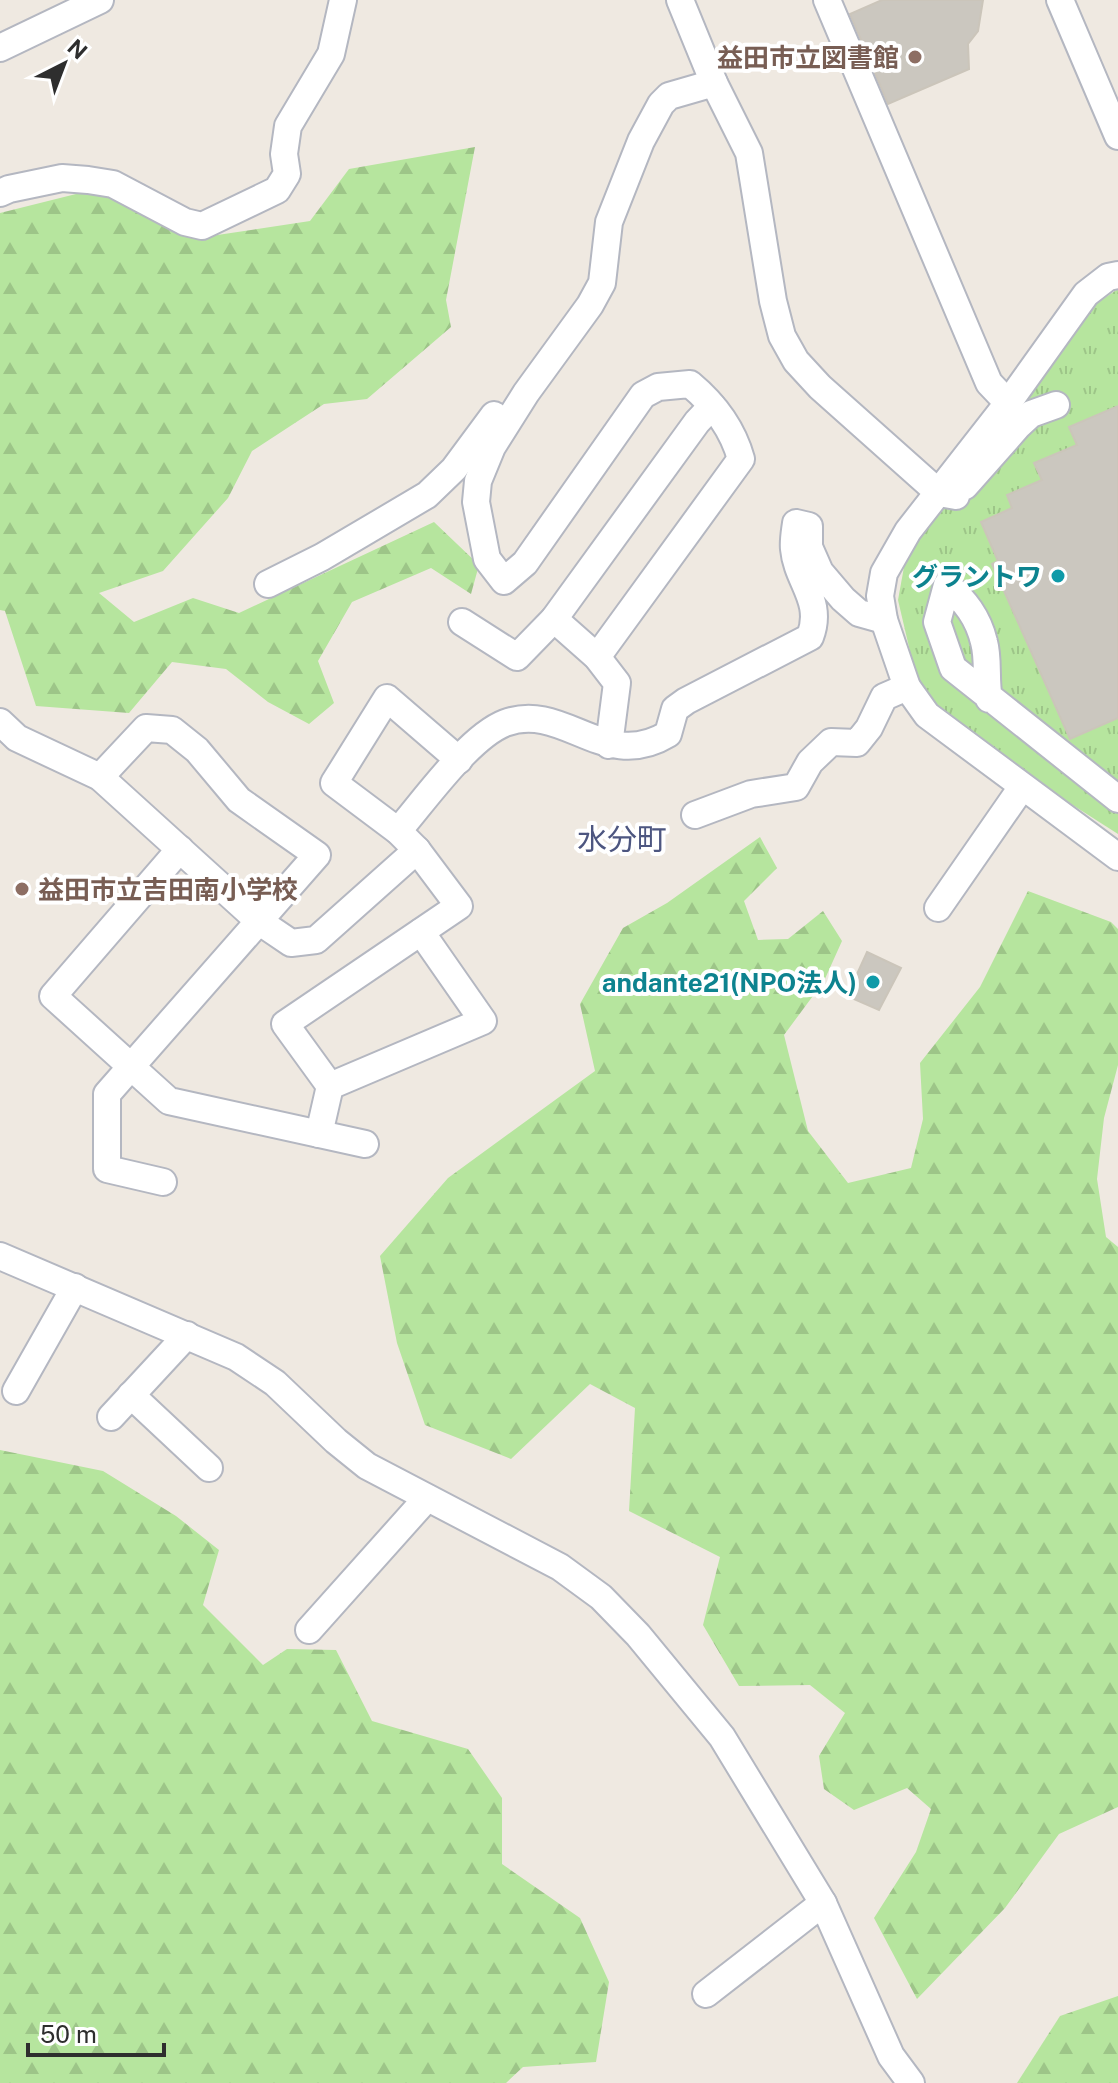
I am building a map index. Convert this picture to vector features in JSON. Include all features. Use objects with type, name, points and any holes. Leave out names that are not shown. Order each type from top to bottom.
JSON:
[{"type":"street","points":[[0,48],[100,0]]},
{"type":"street","points":[[0,193],[62,178],[113,184],[185,222],[202,226],[277,190],[287,174],[284,154],[288,126],[331,54],[343,0]]},
{"type":"street","points":[[680,0],[714,83],[749,153],[773,301],[782,336],[796,361],[820,387],[939,493],[956,496],[958,489],[965,486],[1031,414],[1056,405]]},
{"type":"street","points":[[827,0],[989,383],[1008,403]]},
{"type":"street","points":[[1066,2],[1110,94],[1118,136]]},
{"type":"street","points":[[597,657],[741,459],[735,439],[712,406],[690,384],[658,387],[643,395],[525,563],[504,581],[487,559],[476,502],[478,481],[492,447],[602,283],[609,222],[641,141],[661,104],[669,96],[714,83]]},
{"type":"street","points":[[1118,275],[1108,277],[1086,294],[1008,403],[908,531],[884,573],[880,596],[884,620],[907,687],[927,715],[1118,857]]},
{"type":"street","points":[[268,584],[322,557],[427,495],[454,469],[503,405],[510,398],[526,393]]},
{"type":"street","points":[[462,622],[517,657],[554,619],[697,422],[712,406]]},
{"type":"street","points":[[398,831],[459,760],[486,734],[504,724],[532,717],[609,745],[651,744],[668,734],[675,709],[686,701],[810,637],[815,625],[814,607],[794,550],[796,523],[809,526],[809,547],[820,572],[843,599],[859,613],[884,620]]},
{"type":"street","points":[[554,619],[597,657],[617,683],[609,745]]},
{"type":"street","points":[[695,815],[751,794],[796,787],[810,762],[831,742],[857,743],[869,728],[884,697],[907,687]]},
{"type":"street","points":[[319,1134],[330,1086],[285,1024],[459,906],[417,850],[398,831],[334,783],[387,698],[459,760]]},
{"type":"street","points":[[989,699],[1118,799]]},
{"type":"street","points":[[0,722],[17,738],[100,777],[260,922],[291,943],[316,940],[417,850]]},
{"type":"street","points":[[100,777],[146,728],[172,730],[197,750],[239,800],[317,855],[107,1094],[107,1169],[163,1182]]},
{"type":"street","points":[[938,908],[1022,787]]},
{"type":"street","points":[[180,849],[53,996],[169,1101],[365,1144]]},
{"type":"street","points":[[330,1086],[483,1021],[421,932]]},
{"type":"street","points":[[0,1256],[236,1357],[275,1383],[367,1466],[560,1567],[601,1597],[638,1635],[722,1737],[823,1903],[891,2056],[911,2083]]},
{"type":"street","points":[[16,1391],[75,1287]]},
{"type":"street","points":[[111,1417],[187,1335]]},
{"type":"street","points":[[131,1395],[209,1468]]},
{"type":"street","points":[[309,1630],[427,1498]]},
{"type":"street","points":[[706,1994],[823,1903]]},
{"type":"green space","points":[[475,147],[446,300],[451,327],[367,399],[324,404],[252,451],[228,498],[163,571],[99,593],[134,622],[193,598],[239,613],[434,522],[479,565],[471,594],[431,568],[352,602],[318,661],[334,703],[309,724],[268,702],[226,669],[172,662],[129,713],[36,706],[5,611],[0,610],[0,213],[104,187],[204,237],[310,221],[349,169]]},
{"type":"green space","points":[[1118,289],[1118,834],[1071,804],[932,701],[916,677],[898,600],[906,556],[925,524],[1091,307]]},
{"type":"green space","points":[[760,837],[777,868],[744,901],[758,940],[788,939],[823,911],[842,941],[824,981],[784,1035],[808,1131],[848,1183],[911,1168],[923,1119],[920,1063],[980,987],[1028,891],[1111,922],[1118,929],[1118,1065],[1104,1118],[1097,1179],[1106,1237],[1118,1247],[1118,1807],[1059,1834],[1005,1908],[917,1999],[874,1918],[916,1852],[931,1809],[907,1788],[854,1810],[824,1789],[819,1756],[845,1713],[810,1685],[739,1686],[703,1625],[720,1557],[629,1511],[635,1408],[590,1384],[511,1459],[425,1425],[397,1343],[380,1256],[448,1178],[595,1071],[580,1004],[623,928],[667,903]]},
{"type":"green space","points":[[0,1450],[103,1471],[176,1516],[219,1550],[203,1605],[263,1665],[287,1649],[336,1650],[372,1721],[468,1749],[502,1798],[502,1864],[580,1918],[609,1982],[596,2062],[523,2067],[506,2083],[0,2083]]},
{"type":"green space","points":[[1118,1996],[1118,2083],[1017,2083],[1060,2016]]},
{"type":"building","name":"益田市立図書館","points":[[882,0],[983,0],[978,31],[968,44],[969,69],[888,104],[850,14]]},
{"type":"building","name":"グラントワ","points":[[1118,406],[1118,718],[1070,739],[992,564],[998,561],[981,522],[1012,508],[1007,495],[1042,480],[1034,463],[1077,445],[1069,427]]},
{"type":"building","name":"andante21(NPO法人)","points":[[867,952],[901,968],[879,1010],[847,996]]},
{"type":"place","name":"益田市立図書館","points":[[915,57]]},
{"type":"place","name":"グラントワ","points":[[1058,576]]},
{"type":"place","name":"益田市立吉田南小学校","points":[[22,889]]},
{"type":"place","name":"andante21(NPO法人)","points":[[873,982]]},
{"type":"district","name":"水分町","points":[[622,839]]}]
